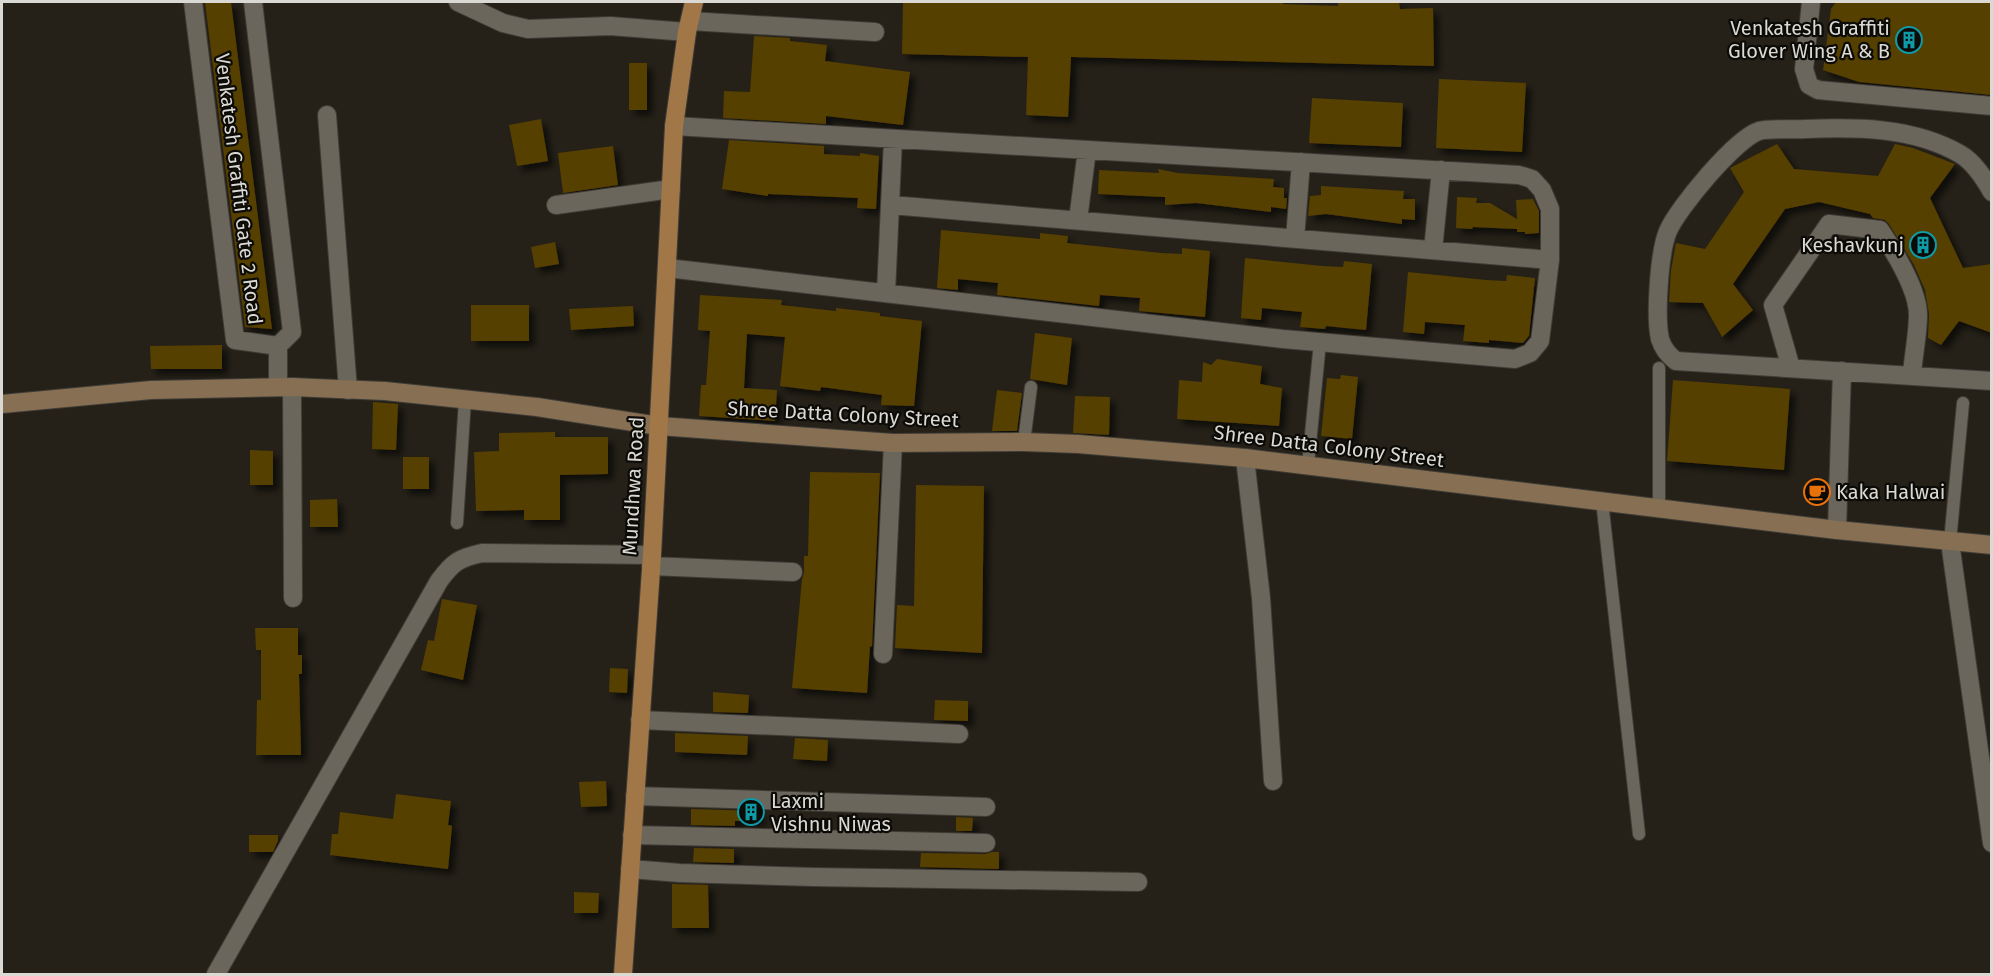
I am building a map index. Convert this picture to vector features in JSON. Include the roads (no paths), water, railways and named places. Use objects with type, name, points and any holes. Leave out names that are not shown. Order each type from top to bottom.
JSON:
[{"type":"main road","name":"Mundhwa Road","points":[[623,975],[651,560],[674,126],[688,27],[694,2]]},
{"type":"street","name":"Venkatesh Graffiti Gate 2 Road","points":[[193,2],[236,340],[278,346]]},
{"type":"street","name":"Venkatesh Graffiti Gate 2 Road","points":[[253,2],[292,332],[278,346]]},
{"type":"street","points":[[458,2],[503,23],[528,29],[610,26],[874,32]]},
{"type":"street","points":[[1811,2],[1804,69],[1809,85],[1818,90],[1992,106]]},
{"type":"street","points":[[327,115],[348,390]]},
{"type":"street","points":[[667,268],[1320,342],[1515,359],[1530,353],[1540,341],[1550,260],[1550,209],[1542,190],[1532,180],[1519,175],[674,126]]},
{"type":"street","points":[[1992,192],[1982,176],[1961,155],[1924,139],[1889,130],[1759,131],[1725,156],[1690,199],[1668,232],[1658,283],[1660,339],[1666,353],[1676,361],[1992,381]]},
{"type":"street","points":[[886,294],[893,139]]},
{"type":"street","points":[[1078,220],[1087,150]]},
{"type":"street","points":[[1295,239],[1301,162]]},
{"type":"street","points":[[1433,250],[1441,170]]},
{"type":"street","points":[[556,205],[671,189]]},
{"type":"street","points":[[891,204],[1550,260]]},
{"type":"street","points":[[1791,368],[1773,305],[1829,224],[1880,230],[1895,252],[1910,283],[1918,313],[1912,376]]},
{"type":"street","name":"Venkatesh Graffiti Gate 2 Road","points":[[278,346],[285,387],[293,598]]},
{"type":"street","points":[[1837,530],[1842,371]]},
{"type":"street","name":"Shree Datta Colony Street","points":[[2,404],[151,390],[285,387],[385,391],[537,407],[659,426],[893,443],[1078,444],[1245,458],[1837,530],[1992,545]]},
{"type":"street","points":[[883,654],[893,443]]},
{"type":"street","points":[[1245,458],[1261,598],[1273,781]]},
{"type":"street","points":[[1950,542],[1992,843]]},
{"type":"street","points":[[216,975],[449,567],[462,558],[482,553],[651,560],[793,572]]},
{"type":"street","points":[[640,720],[959,734]]},
{"type":"street","points":[[635,796],[986,807]]},
{"type":"street","points":[[632,835],[986,843]]},
{"type":"street","points":[[630,869],[814,877],[1138,882]]},
{"type":"lane","points":[[1308,465],[1320,342]]},
{"type":"lane","points":[[1659,368],[1659,508]]},
{"type":"lane","points":[[1024,442],[1031,387]]},
{"type":"lane","points":[[457,523],[465,400]]},
{"type":"lane","points":[[1950,542],[1963,403]]},
{"type":"lane","points":[[1602,501],[1640,834]]},
{"type":"place","name":"Venkatesh Graffiti Glover Wing A & B","points":[[1909,40]]},
{"type":"place","name":"Keshavkunj","points":[[1923,245]]},
{"type":"place","name":"Kaka Halwai","points":[[1817,492]]},
{"type":"place","name":"Laxmi Vishnu Niwas","points":[[751,812]]}]
